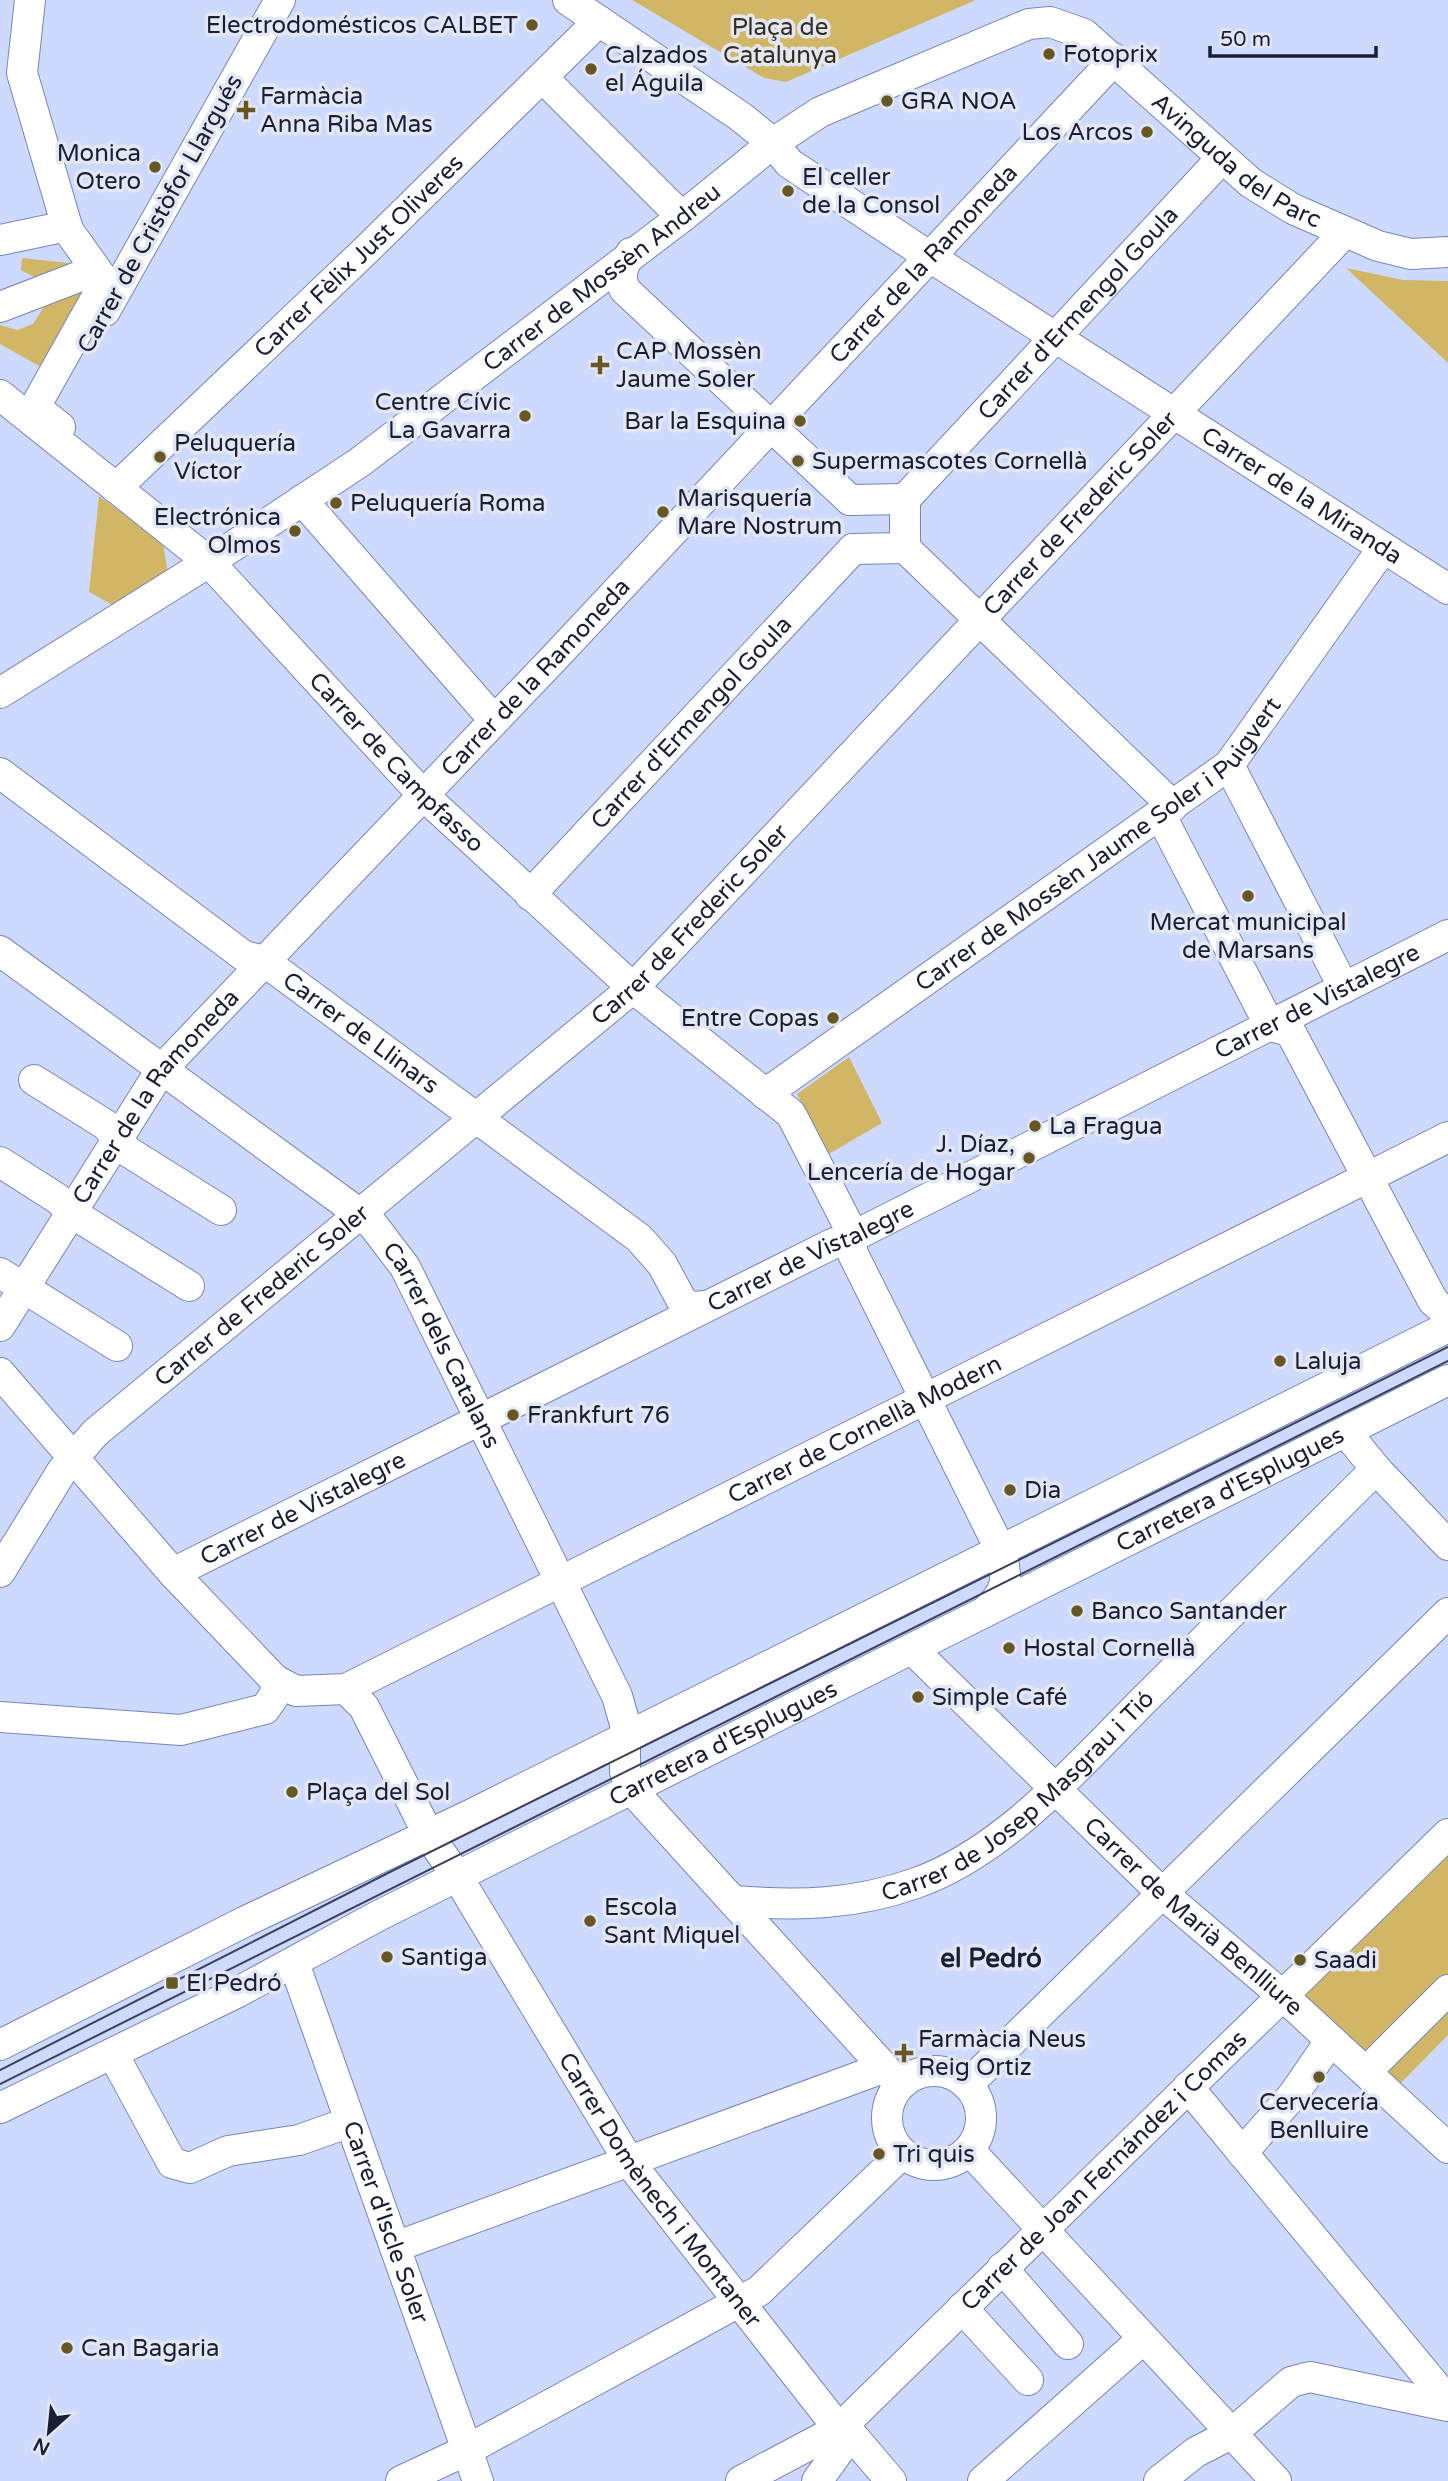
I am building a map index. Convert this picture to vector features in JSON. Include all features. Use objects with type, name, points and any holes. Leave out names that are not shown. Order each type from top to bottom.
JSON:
[{"type":"street","points":[[30,0],[22,73],[67,226],[105,282],[40,417]]},
{"type":"street","points":[[44,63],[51,0]]},
{"type":"street","name":"Carrer de Cristòfor Llargués","points":[[40,417],[280,0]]},
{"type":"street","name":"Carrer de la Miranda","points":[[568,0],[773,143],[789,163],[930,257],[1382,548],[1445,583]]},
{"type":"street","name":"Avinguda del Parc","points":[[1050,11],[1115,59],[1222,158],[1272,196],[1344,233],[1411,254],[1448,252]]},
{"type":"street","name":"Carrer de Mossèn Andreu","points":[[0,693],[302,500],[491,364],[631,253],[682,217],[773,143],[820,112],[1029,24],[1050,11]]},
{"type":"street","name":"Carrer Fèlix Just Oliveres","points":[[121,484],[600,21]]},
{"type":"street","name":"Carrer de la Ramoneda","points":[[0,1326],[12,1280],[72,1213],[161,1070],[423,796],[1115,59]]},
{"type":"street","points":[[543,78],[682,217]]},
{"type":"street","name":"Carrer d'Ermengol Goula","points":[[905,499],[1222,158]]},
{"type":"street","points":[[0,240],[67,226]]},
{"type":"street","name":"Carrer de Frederic Soler","points":[[0,1572],[72,1458],[95,1433],[633,988],[1176,415],[1344,233]]},
{"type":"street","points":[[631,253],[622,267],[624,289],[850,500],[853,549],[905,548],[982,621],[1167,811],[1270,1026],[1290,1031],[1433,1301],[1448,1314]]},
{"type":"street","points":[[0,307],[96,270]]},
{"type":"street","points":[[0,376],[40,417],[121,484]]},
{"type":"street","points":[[0,395],[40,417]]},
{"type":"street","name":"Carrer de Campfasso","points":[[121,484],[207,561],[423,796],[633,988],[791,1114],[848,1225],[853,1254],[1000,1549],[1006,1574],[1004,1588],[1000,1597],[985,1612]]},
{"type":"street","points":[[850,500],[905,499],[905,548]]},
{"type":"street","points":[[302,500],[494,720]]},
{"type":"street","name":"Carrer de Mossèn Jaume Soler i Puigvert","points":[[765,1094],[1229,765],[1382,548]]},
{"type":"street","name":"Carrer d'Ermengol Goula","points":[[530,895],[853,549]]},
{"type":"street","points":[[1229,765],[1344,988]]},
{"type":"street","name":"Carrer de Llinars","points":[[0,773],[244,956],[264,961],[639,1238],[662,1264],[683,1303],[694,1307],[705,1306]]},
{"type":"street","name":"Carrer de Vistalegre","points":[[173,1573],[705,1306],[832,1244],[850,1238],[1448,935]]},
{"type":"street","name":"Carrer dels Catalans","points":[[0,951],[360,1214],[373,1225],[405,1267],[617,1696],[626,1737],[625,1772],[631,1789]]},
{"type":"street","points":[[34,1080],[106,1125],[127,1151],[221,1210]]},
{"type":"street","name":"Carrer de Cornellà Modern","points":[[275,1680],[296,1691],[346,1689],[1448,1137]]},
{"type":"street","points":[[0,1163],[58,1199],[72,1213],[189,1286]]},
{"type":"street","points":[[12,1280],[117,1346]]},
{"type":"street","name":"Carretera d'Esplugues","points":[[0,2045],[244,1922],[429,1836],[1448,1326]]},
{"type":"street","points":[[0,1373],[173,1573],[275,1680],[276,1693],[265,1709],[181,1730],[0,1717]]},
{"type":"street","name":"Carretera d'Esplugues","points":[[0,2108],[294,1963],[457,1876],[1448,1380]]},
{"type":"street","points":[[1346,1432],[1376,1469],[1448,1545]]},
{"type":"street","name":"Carrer de Josep Masgrau i Tió","points":[[734,1901],[799,1906],[862,1899],[918,1882],[985,1846],[1055,1788],[1376,1469]]},
{"type":"street","points":[[967,2085],[1448,1613]]},
{"type":"street","name":"Carrer de Marià Benlliure","points":[[913,1650],[1162,1892],[1283,1996],[1448,2148]]},
{"type":"street","points":[[346,1689],[365,1707],[429,1836],[457,1876]]},
{"type":"street","points":[[395,2247],[630,2163],[891,2077],[938,2071],[951,2074],[967,2085],[978,2103],[981,2115],[980,2128],[969,2150],[951,2161],[931,2165],[917,2162],[896,2146],[887,2122],[891,2077],[631,1789]]},
{"type":"street","name":"Carrer de Joan Fernández i Comas","points":[[741,2481],[845,2432],[1002,2268],[1448,1834]]},
{"type":"street","name":"Carrer Domènech i Montaner","points":[[457,1876],[630,2163],[740,2304],[845,2432],[891,2481]]},
{"type":"street","name":"Carrer d'Iscle Soler","points":[[294,1963],[464,2451],[478,2481]]},
{"type":"street","points":[[1366,2072],[1448,1990]]},
{"type":"street","points":[[1242,2153],[1293,2095],[1331,2040]]},
{"type":"street","points":[[113,2054],[172,2163],[181,2168],[190,2168],[228,2151],[299,2140],[350,2122]]},
{"type":"street","points":[[1188,2088],[1448,2403]]},
{"type":"street","points":[[969,2150],[1276,2481]]},
{"type":"street","points":[[401,2481],[464,2451],[740,2304],[759,2291],[903,2153]]},
{"type":"street","points":[[1002,2268],[1068,2344]]},
{"type":"street","points":[[962,2308],[1028,2380]]},
{"type":"street","points":[[983,2481],[1143,2339]]},
{"type":"street","points":[[1159,2481],[1196,2452],[1231,2434],[1283,2388],[1299,2378],[1310,2377],[1448,2403]]},
{"type":"street","points":[[817,2481],[845,2432]]},
{"type":"green space","name":"Plaça de Catalunya","points":[[632,0],[976,0],[786,82],[764,78]]},
{"type":"green space","points":[[22,258],[87,265],[36,278],[21,270]]},
{"type":"green space","points":[[1346,268],[1403,280],[1448,281],[1448,363]]},
{"type":"green space","points":[[93,276],[41,367],[0,344],[0,325],[17,330],[33,324],[45,305]]},
{"type":"green space","points":[[99,496],[163,543],[168,574],[118,608],[89,592]]},
{"type":"green space","points":[[849,1057],[882,1123],[827,1155],[797,1094]]},
{"type":"green space","points":[[1448,1847],[1448,2035],[1397,2087],[1297,1995]]},
{"type":"tram line","points":[[0,2070],[390,1872],[1448,1347]]},
{"type":"tram line","points":[[0,2084],[1448,1361]]},
{"type":"place","name":"Electrodomésticos CALBET","points":[[532,25]]},
{"type":"place","name":"Fotoprix","points":[[1049,54]]},
{"type":"place","name":"Calzados el Águila","points":[[591,69]]},
{"type":"place","name":"GRA NOA","points":[[887,101]]},
{"type":"place","name":"Farmàcia Anna Riba Mas","points":[[246,110]]},
{"type":"place","name":"Los Arcos","points":[[1147,132]]},
{"type":"place","name":"Monica Otero","points":[[155,167]]},
{"type":"place","name":"El celler de la Consol","points":[[788,191]]},
{"type":"place","name":"CAP Mossèn Jaume Soler","points":[[600,365]]},
{"type":"place","name":"Centre Cívic La Gavarra","points":[[525,416]]},
{"type":"place","name":"Bar la Esquina","points":[[800,421]]},
{"type":"place","name":"Peluquería Víctor","points":[[160,457]]},
{"type":"place","name":"Supermascotes Cornellà","points":[[798,461]]},
{"type":"place","name":"Peluquería Roma","points":[[336,503]]},
{"type":"place","name":"Marisquería Mare Nostrum","points":[[663,512]]},
{"type":"place","name":"Electrónica Olmos","points":[[295,531]]},
{"type":"place","name":"Mercat municipal de Marsans","points":[[1248,896]]},
{"type":"place","name":"Entre Copas","points":[[833,1018]]},
{"type":"place","name":"La Fragua","points":[[1035,1126]]},
{"type":"place","name":"J. Díaz, Lencería de Hogar","points":[[1029,1158]]},
{"type":"place","name":"Laluja","points":[[1280,1361]]},
{"type":"place","name":"Frankfurt 76","points":[[513,1415]]},
{"type":"place","name":"Dia","points":[[1010,1490]]},
{"type":"place","name":"Banco Santander","points":[[1077,1611]]},
{"type":"place","name":"Hostal Cornellà","points":[[1009,1648]]},
{"type":"place","name":"Simple Café","points":[[918,1697]]},
{"type":"place","name":"Plaça del Sol","points":[[292,1792]]},
{"type":"place","name":"Escola Sant Miquel","points":[[590,1921]]},
{"type":"place","name":"Santiga","points":[[387,1957]]},
{"type":"place","name":"Saadi","points":[[1300,1960]]},
{"type":"place","name":"El Pedró","points":[[172,1983]]},
{"type":"place","name":"Farmàcia Neus Reig Ortiz","points":[[904,2053]]},
{"type":"place","name":"Cervecería Benlluire","points":[[1319,2077]]},
{"type":"place","name":"Tri quis","points":[[879,2154]]},
{"type":"place","name":"Can Bagaria","points":[[67,2348]]},
{"type":"district","name":"el Pedró","points":[[991,1958]]}]
